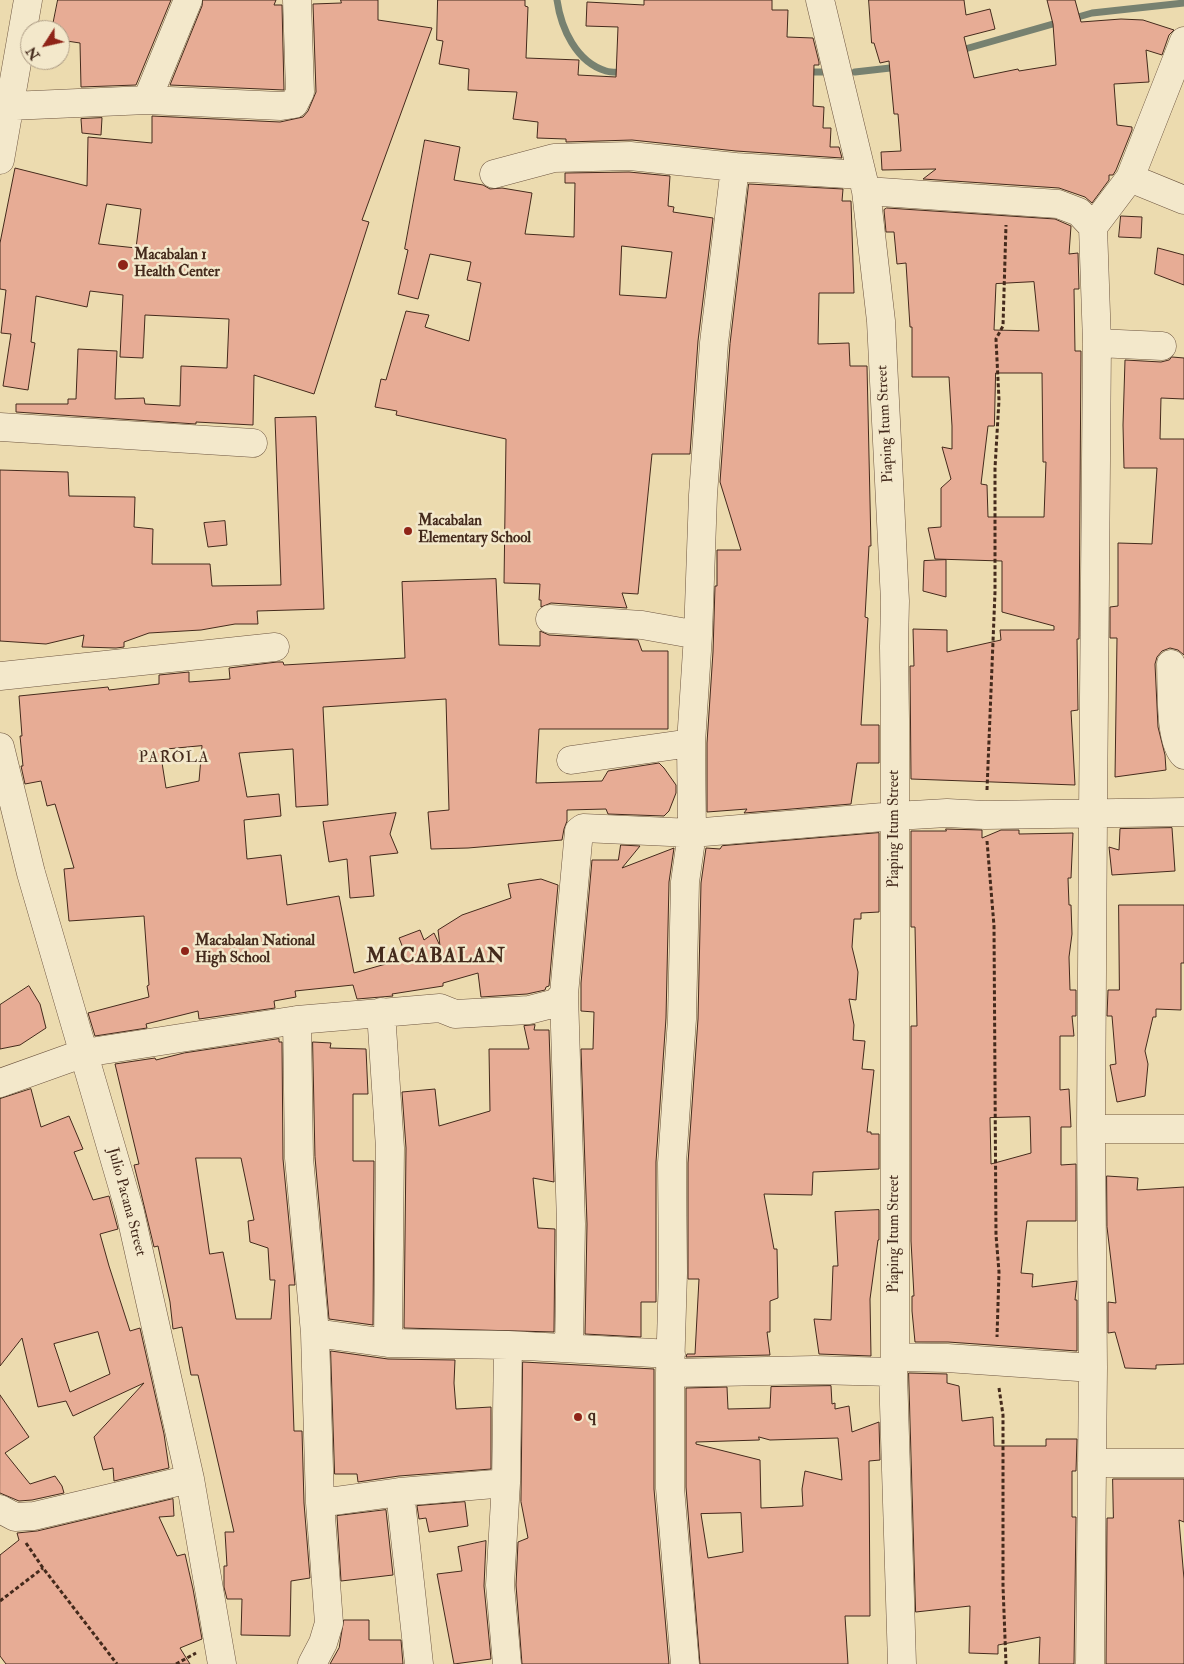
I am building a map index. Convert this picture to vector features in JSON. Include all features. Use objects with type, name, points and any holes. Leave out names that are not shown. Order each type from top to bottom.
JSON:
[{"type":"street","points":[[0,160],[28,0]]},
{"type":"street","points":[[147,100],[188,0]]},
{"type":"street","points":[[10,106],[147,100],[280,106],[294,104],[300,92],[297,0]]},
{"type":"street","name":"Piaping Itum Street","points":[[820,0],[864,183],[881,321],[895,602],[894,1364],[902,1664]]},
{"type":"street","points":[[1093,227],[1130,178],[1184,41]]},
{"type":"street","points":[[494,174],[554,158],[630,156],[1007,200],[1058,204],[1080,212],[1093,227],[1097,342],[1091,1129],[1093,1368],[1090,1664]]},
{"type":"street","points":[[685,1664],[670,1488],[673,1273],[672,1164],[682,1019],[684,882],[692,833],[691,743],[698,635],[703,495],[714,343],[735,167]]},
{"type":"street","points":[[1130,178],[1184,200]]},
{"type":"street","points":[[1097,342],[1162,346]]},
{"type":"street","points":[[0,428],[253,443]]},
{"type":"street","points":[[550,619],[642,625],[698,635]]},
{"type":"street","points":[[0,676],[275,647]]},
{"type":"street","points":[[1170,664],[1174,733],[1180,752],[1184,755]]},
{"type":"street","points":[[571,760],[691,743]]},
{"type":"street","name":"Julio Pacana Street","points":[[0,747],[31,873],[130,1212],[190,1479],[222,1664]]},
{"type":"street","points":[[569,1348],[571,1224],[564,994],[580,829],[586,827],[692,833],[947,813],[986,815],[1184,812]]},
{"type":"street","points":[[0,1083],[84,1053],[297,1020],[440,1008],[455,1014],[529,1010],[556,1003],[564,994]]},
{"type":"street","points":[[381,1012],[390,1148],[388,1343]]},
{"type":"street","points":[[297,1020],[299,1158],[314,1333],[320,1503],[328,1624],[323,1643],[312,1664]]},
{"type":"street","points":[[1091,1129],[1184,1128]]},
{"type":"street","points":[[314,1333],[388,1343],[569,1348],[671,1363],[815,1370],[894,1364],[996,1361],[1093,1368]]},
{"type":"street","points":[[507,1664],[500,1585],[506,1484],[508,1345]]},
{"type":"street","points":[[1092,1463],[1184,1463]]},
{"type":"street","points":[[0,1510],[15,1517],[34,1516],[190,1479]]},
{"type":"street","points":[[320,1503],[400,1492],[506,1484]]},
{"type":"street","points":[[400,1492],[419,1664]]},
{"type":"path","points":[[1006,1664],[1003,1586],[1002,1415],[996,1361],[999,1272],[996,1235],[994,926],[986,815],[995,592],[995,468],[999,400],[996,339],[1003,326],[1007,200]]},
{"type":"path","points":[[24,1540],[43,1568],[117,1664]]},
{"type":"path","points":[[0,1601],[43,1568]]},
{"type":"building","points":[[58,0],[171,0],[136,85],[81,87],[80,43],[70,42],[70,20],[54,20]]},
{"type":"building","points":[[203,0],[276,0],[274,5],[282,5],[284,90],[170,85]]},
{"type":"building","points":[[341,0],[378,0],[378,20],[432,28],[362,220],[369,222],[314,394],[254,375],[253,425],[196,422],[196,424],[16,412],[16,404],[68,404],[68,399],[76,399],[78,349],[117,351],[115,399],[144,398],[145,404],[180,406],[181,366],[227,368],[229,319],[145,315],[143,358],[120,357],[123,295],[90,291],[87,307],[36,296],[31,342],[35,343],[28,390],[3,386],[11,334],[1,333],[6,290],[0,289],[0,243],[15,168],[87,186],[88,137],[152,143],[152,116],[280,122],[303,117],[308,111],[316,92],[313,4],[341,3]],"holes":[[[107,204],[141,209],[136,248],[99,244]]]},
{"type":"building","points":[[438,0],[525,0],[525,6],[528,7],[526,58],[579,60],[578,75],[616,77],[618,27],[586,26],[587,2],[644,5],[644,0],[772,0],[772,10],[788,10],[787,37],[813,38],[819,65],[814,65],[813,106],[824,107],[823,128],[831,128],[830,147],[839,147],[842,158],[736,151],[632,140],[566,142],[566,139],[537,138],[538,122],[513,119],[517,92],[468,90],[469,69],[439,64],[443,41],[437,40]]},
{"type":"building","points":[[869,0],[964,0],[966,15],[990,9],[995,29],[964,37],[974,78],[1018,69],[1019,71],[1056,65],[1053,24],[1047,0],[1075,0],[1081,22],[1121,19],[1143,20],[1174,30],[1169,35],[1162,55],[1146,50],[1149,82],[1114,84],[1117,125],[1132,127],[1132,130],[1116,170],[1113,175],[1109,175],[1109,180],[1092,203],[1085,197],[1059,188],[923,179],[936,169],[882,170],[881,152],[901,151],[898,114],[894,114],[889,61],[880,63],[874,43],[872,43]]},
{"type":"building","points":[[102,118],[101,135],[82,133],[81,119]]},
{"type":"building","points":[[425,140],[460,147],[454,180],[483,185],[490,189],[502,188],[532,193],[525,234],[574,237],[575,183],[565,183],[565,173],[629,172],[670,176],[668,206],[674,207],[673,212],[713,218],[698,341],[690,454],[652,454],[638,594],[622,593],[627,608],[551,603],[541,607],[541,600],[539,600],[540,584],[504,583],[506,439],[396,415],[397,411],[375,407],[381,379],[386,380],[406,311],[429,315],[425,327],[469,341],[481,283],[467,280],[471,262],[430,254],[418,299],[398,294],[408,250],[405,249]],"holes":[[[622,246],[672,252],[666,298],[620,295]]]},
{"type":"building","points":[[749,184],[843,189],[842,201],[851,201],[854,293],[819,293],[818,344],[849,343],[850,366],[867,366],[871,546],[869,546],[865,617],[868,618],[861,725],[879,725],[879,763],[857,763],[851,804],[744,813],[747,809],[707,812],[707,743],[715,586],[717,586],[717,550],[741,550],[720,482],[730,344]]},
{"type":"building","points":[[887,208],[1055,219],[1071,226],[1069,254],[1078,253],[1079,289],[1074,289],[1075,351],[1081,351],[1079,639],[1077,639],[1078,710],[1071,711],[1075,785],[911,779],[910,666],[914,666],[913,629],[947,630],[947,652],[1001,640],[1000,630],[1054,630],[1054,626],[1002,612],[1002,561],[935,559],[928,528],[941,527],[941,488],[951,479],[942,447],[952,449],[949,377],[912,377],[912,327],[910,327],[906,263],[897,264],[894,232],[886,232],[884,210]],"holes":[[[1034,282],[1039,331],[994,330],[996,284]],[[996,373],[1042,373],[1043,462],[1046,462],[1044,517],[988,517],[987,485],[981,484],[988,426],[994,426]]]},
{"type":"building","points":[[1121,216],[1142,217],[1141,238],[1119,237]]},
{"type":"building","points":[[1158,248],[1184,255],[1184,285],[1155,274]]},
{"type":"building","points":[[1172,357],[1184,358],[1184,399],[1161,398],[1160,439],[1184,439],[1184,655],[1178,650],[1170,648],[1162,651],[1157,657],[1155,664],[1158,727],[1165,755],[1166,770],[1115,777],[1117,638],[1110,638],[1110,607],[1118,606],[1118,543],[1152,544],[1157,468],[1124,468],[1125,360],[1161,362]]},
{"type":"building","points":[[316,417],[324,609],[257,611],[258,624],[235,624],[201,630],[149,633],[124,642],[124,647],[116,648],[82,647],[84,635],[46,644],[0,641],[0,470],[68,472],[69,496],[135,497],[134,527],[153,529],[152,564],[210,564],[212,586],[281,585],[275,418]]},
{"type":"building","points":[[225,521],[227,545],[208,547],[204,523]]},
{"type":"building","points":[[946,560],[946,597],[923,591],[924,561]]},
{"type":"building","points":[[496,579],[499,645],[540,646],[540,631],[549,635],[638,640],[642,651],[668,651],[668,729],[539,729],[536,783],[602,781],[608,771],[659,763],[676,785],[676,793],[669,811],[664,816],[608,814],[606,809],[567,810],[567,821],[562,840],[468,848],[431,849],[428,812],[449,810],[446,699],[323,707],[328,805],[296,807],[293,749],[239,753],[247,797],[279,794],[281,816],[244,820],[247,859],[281,855],[287,905],[339,896],[354,973],[407,958],[399,938],[420,930],[424,940],[434,933],[440,946],[438,930],[462,915],[511,898],[508,884],[541,879],[558,885],[549,986],[545,990],[527,994],[481,997],[478,973],[443,983],[443,986],[392,994],[393,996],[357,999],[353,985],[295,991],[296,997],[274,1001],[275,1008],[199,1019],[198,1011],[146,1024],[147,1028],[95,1036],[88,1013],[149,997],[144,916],[69,921],[64,869],[74,868],[55,804],[47,806],[41,781],[25,784],[21,766],[23,766],[19,696],[108,687],[109,690],[159,684],[159,675],[189,672],[189,682],[230,679],[229,668],[277,662],[283,662],[284,665],[405,658],[402,582]],"holes":[[[202,746],[199,781],[166,788],[160,750]]]},
{"type":"building","points":[[396,813],[390,834],[398,853],[370,856],[374,896],[350,898],[347,859],[329,862],[323,822]]},
{"type":"building","points":[[1172,828],[1175,871],[1112,875],[1109,847],[1119,850],[1120,829]]},
{"type":"building","points":[[946,829],[982,830],[982,838],[1001,830],[1019,830],[1019,834],[1073,833],[1071,878],[1068,878],[1072,934],[1069,957],[1070,990],[1076,990],[1076,1016],[1072,1016],[1074,1036],[1060,1036],[1060,1090],[1069,1089],[1071,1127],[1061,1127],[1061,1165],[1076,1164],[1076,1221],[1027,1221],[1021,1273],[1033,1274],[1032,1287],[1077,1281],[1075,1300],[1077,1300],[1077,1351],[948,1342],[915,1342],[912,1311],[912,1296],[914,1296],[911,1241],[911,1026],[917,1026],[915,927],[911,927],[911,831],[946,831]],"holes":[[[1030,1117],[1031,1153],[991,1164],[990,1118]]]},
{"type":"building","points":[[879,833],[879,912],[861,913],[861,919],[854,919],[852,947],[858,972],[856,1000],[849,999],[854,1025],[853,1040],[865,1041],[862,1069],[874,1070],[867,1132],[879,1134],[879,1169],[813,1172],[812,1195],[764,1194],[774,1249],[777,1249],[778,1298],[770,1301],[770,1332],[767,1332],[770,1355],[686,1357],[687,1354],[695,1354],[699,1279],[688,1279],[688,1163],[698,1019],[701,883],[706,848],[720,849],[722,846]]},
{"type":"building","points":[[621,845],[640,846],[622,868],[674,848],[669,882],[666,1018],[656,1162],[656,1302],[641,1302],[641,1337],[585,1334],[587,1224],[581,1049],[593,1049],[594,1012],[581,1011],[581,983],[592,860],[618,860]]},
{"type":"building","points":[[1119,905],[1184,905],[1184,963],[1181,963],[1181,1010],[1156,1009],[1156,1017],[1153,1017],[1145,1051],[1148,1064],[1145,1096],[1117,1102],[1110,1065],[1116,1064],[1112,1016],[1107,1016],[1108,990],[1119,990]]},
{"type":"building","points":[[29,986],[40,1004],[46,1028],[20,1045],[0,1049],[0,1005]]},
{"type":"building","points":[[535,1025],[534,1030],[549,1030],[554,1182],[533,1178],[538,1228],[555,1229],[554,1332],[404,1328],[406,1148],[402,1092],[435,1089],[439,1126],[490,1111],[489,1049],[529,1049],[524,1026]]},
{"type":"building","points":[[279,1039],[279,1042],[282,1042],[283,1159],[295,1285],[289,1285],[294,1431],[302,1431],[304,1503],[310,1578],[291,1581],[290,1636],[241,1635],[242,1599],[227,1599],[224,1587],[224,1566],[227,1566],[225,1532],[234,1532],[198,1375],[191,1375],[182,1327],[173,1329],[170,1302],[158,1246],[154,1247],[134,1165],[139,1164],[115,1064],[155,1058],[156,1060],[184,1053]],"holes":[[[196,1158],[241,1158],[254,1220],[248,1221],[250,1242],[268,1248],[270,1280],[275,1280],[271,1319],[236,1319],[223,1252],[210,1254]]]},
{"type":"building","points":[[313,1042],[331,1043],[330,1048],[366,1049],[368,1094],[353,1094],[353,1161],[374,1161],[373,1325],[329,1319],[315,1157]]},
{"type":"building","points":[[31,1089],[41,1127],[69,1116],[83,1149],[74,1152],[93,1200],[109,1196],[118,1229],[100,1234],[130,1331],[140,1328],[164,1434],[169,1468],[114,1481],[113,1468],[103,1470],[94,1437],[144,1383],[73,1416],[66,1401],[38,1407],[22,1338],[0,1366],[0,1099]],"holes":[[[98,1332],[110,1374],[70,1392],[54,1344]]]},
{"type":"building","points":[[1107,1176],[1138,1178],[1137,1190],[1184,1187],[1184,1364],[1156,1365],[1156,1369],[1125,1368],[1115,1332],[1108,1333],[1108,1302],[1116,1303],[1107,1227]]},
{"type":"building","points":[[879,1210],[879,1240],[870,1299],[871,1356],[819,1354],[814,1319],[831,1320],[833,1266],[838,1266],[835,1212]]},
{"type":"building","points":[[331,1351],[388,1359],[455,1360],[456,1409],[491,1407],[491,1469],[399,1476],[358,1482],[357,1474],[335,1474]]},
{"type":"building","points":[[523,1362],[654,1369],[654,1489],[669,1664],[522,1664],[516,1585],[518,1542],[528,1538],[521,1502]]},
{"type":"building","points":[[909,1373],[947,1374],[947,1383],[959,1386],[962,1421],[993,1417],[994,1446],[1046,1446],[1046,1439],[1077,1439],[1076,1471],[1072,1471],[1072,1517],[1076,1517],[1074,1664],[1039,1664],[1040,1637],[998,1645],[998,1654],[969,1653],[970,1606],[916,1612]]},
{"type":"building","points":[[831,1386],[832,1404],[835,1403],[835,1409],[849,1406],[852,1432],[879,1422],[880,1460],[869,1461],[870,1616],[845,1616],[848,1664],[700,1664],[686,1487],[686,1388],[727,1387],[728,1409],[770,1408],[771,1387]],"holes":[[[759,1437],[770,1440],[838,1438],[842,1480],[805,1471],[802,1489],[803,1506],[761,1508],[760,1460],[696,1444],[696,1442],[759,1440]],[[741,1513],[743,1552],[708,1558],[701,1514]]]},
{"type":"building","points":[[0,1395],[29,1437],[5,1453],[30,1484],[55,1476],[62,1486],[64,1493],[19,1501],[0,1493]]},
{"type":"building","points":[[1113,1479],[1184,1479],[1184,1522],[1179,1520],[1184,1579],[1184,1664],[1106,1664],[1107,1518],[1113,1518]]},
{"type":"building","points":[[173,1499],[174,1516],[159,1517],[177,1556],[185,1554],[193,1589],[202,1639],[180,1648],[190,1664],[6,1664],[0,1656],[0,1555],[19,1540],[17,1533],[37,1531]]},
{"type":"building","points":[[465,1502],[468,1526],[429,1532],[426,1518],[419,1519],[417,1506]]},
{"type":"building","points":[[386,1510],[393,1575],[341,1581],[337,1516]]},
{"type":"building","points":[[486,1541],[484,1586],[491,1659],[454,1664],[437,1574],[462,1571],[458,1547]]},
{"type":"building","points":[[344,1620],[369,1620],[369,1640],[401,1640],[403,1664],[330,1664],[339,1648]]},
{"type":"waterway","points":[[557,0],[566,32],[578,52],[595,67],[606,71],[626,72]]},
{"type":"waterway","points":[[1071,19],[1092,13],[1184,3]]},
{"type":"waterway","points":[[958,51],[1060,22]]},
{"type":"waterway","points":[[855,72],[899,67]]},
{"type":"waterway","points":[[806,72],[824,72]]},
{"type":"place","name":"Macabalan 1 Health Center","points":[[123,265]]},
{"type":"place","name":"Macabalan Elementary School","points":[[408,531]]},
{"type":"place","name":"Macabalan National High School","points":[[185,951]]},
{"type":"place","name":"q","points":[[578,1417]]},
{"type":"district","name":"PAROLA","points":[[174,759]]},
{"type":"district","name":"MACABALAN","points":[[436,958]]}]
